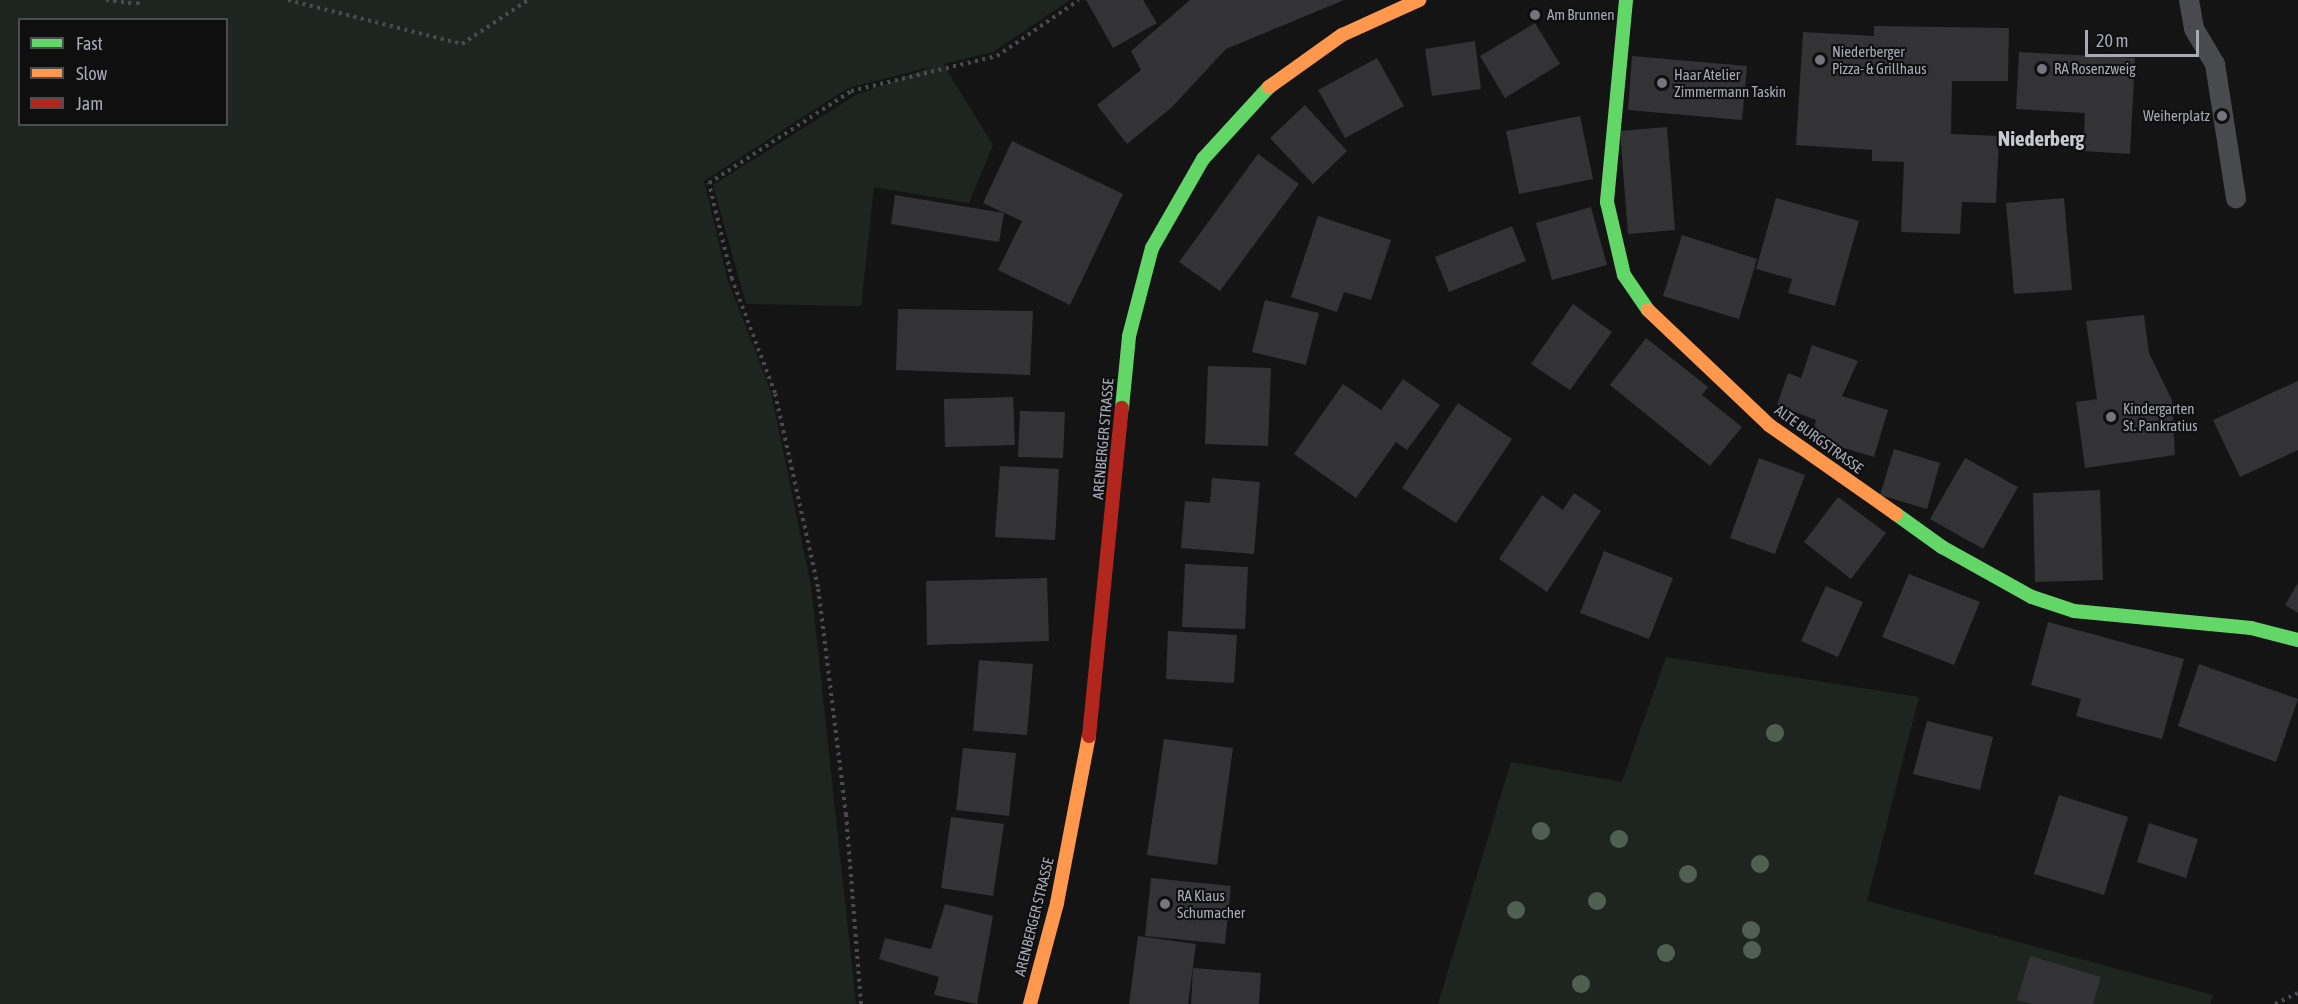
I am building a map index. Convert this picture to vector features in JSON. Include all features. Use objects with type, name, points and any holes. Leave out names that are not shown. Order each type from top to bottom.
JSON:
[{"type":"main road","name":"ARENBERGER STRASSE","points":[[1030,1004],[1057,903],[1091,725],[1129,336],[1152,248],[1203,159],[1267,88],[1342,35],[1419,0]]},
{"type":"main road","name":"ALTE BURGSTRASSE","points":[[1626,0],[1607,201],[1624,275],[1648,310],[1695,357],[1769,425],[1942,547],[2032,597],[2074,611],[2251,628],[2298,640]]},
{"type":"lane","points":[[2189,0],[2194,29],[2215,64],[2236,198]]},
{"type":"path","points":[[106,0],[137,4],[142,0]]},
{"type":"path","points":[[288,0],[462,44],[528,0]]},
{"type":"path","points":[[861,1004],[846,815],[818,587],[775,393],[732,279],[709,183],[851,91],[997,56],[1079,0]]},
{"type":"path","points":[[2275,1004],[2298,993]]},
{"type":"shaded area","points":[[0,0],[1070,0],[993,52],[943,64],[993,145],[969,203],[874,187],[861,306],[746,304],[713,185],[856,95],[934,66],[848,88],[704,181],[728,281],[771,392],[811,586],[856,1004],[0,1004]]},
{"type":"shaded area","points":[[1666,657],[1919,697],[1867,901],[2213,995],[2210,1004],[1438,1004],[1511,762],[1622,782]]},
{"type":"building","points":[[1086,0],[1143,0],[1157,23],[1113,48]]},
{"type":"building","points":[[1190,0],[1344,0],[1226,49],[1171,108],[1127,144],[1097,105],[1141,70],[1131,51]]},
{"type":"building","points":[[1535,23],[1560,64],[1505,98],[1480,56]]},
{"type":"building","points":[[1874,26],[2009,28],[2008,81],[1952,81],[1951,134],[1999,136],[1996,203],[1962,202],[1960,234],[1901,232],[1904,162],[1872,161],[1872,150],[1796,145],[1803,32],[1874,36]]},
{"type":"building","points":[[1475,41],[1481,89],[1432,96],[1425,49]]},
{"type":"building","points":[[2019,52],[2135,58],[2130,154],[2083,151],[2085,113],[2016,109]]},
{"type":"building","points":[[1632,56],[1747,66],[1742,120],[1628,110]]},
{"type":"building","points":[[1377,58],[1404,106],[1345,138],[1318,90]]},
{"type":"building","points":[[1305,105],[1347,151],[1313,184],[1270,138]]},
{"type":"building","points":[[1580,116],[1593,179],[1519,194],[1506,131]]},
{"type":"building","points":[[1667,127],[1675,230],[1628,234],[1620,131]]},
{"type":"building","points":[[1012,141],[1123,194],[1070,305],[998,270],[1022,221],[983,203]]},
{"type":"building","points":[[1258,154],[1299,184],[1220,291],[1179,262]]},
{"type":"building","points":[[895,195],[1004,213],[999,242],[891,224]]},
{"type":"building","points":[[1776,198],[1859,221],[1835,306],[1788,293],[1792,279],[1756,269]]},
{"type":"building","points":[[2064,198],[2072,290],[2014,294],[2006,203]]},
{"type":"building","points":[[1591,207],[1607,265],[1552,280],[1536,223]]},
{"type":"building","points":[[1318,216],[1391,240],[1371,300],[1344,292],[1337,312],[1291,297]]},
{"type":"building","points":[[1512,226],[1526,261],[1449,292],[1435,257]]},
{"type":"building","points":[[1682,235],[1757,259],[1739,319],[1663,296]]},
{"type":"building","points":[[1265,300],[1319,313],[1306,365],[1252,352]]},
{"type":"building","points":[[1573,304],[1612,332],[1570,390],[1531,364]]},
{"type":"building","points":[[898,309],[1033,311],[1030,375],[896,370]]},
{"type":"building","points":[[2144,315],[2149,353],[2172,400],[2175,455],[2085,468],[2076,402],[2097,399],[2086,321]]},
{"type":"building","points":[[1646,338],[1708,387],[1702,395],[1742,427],[1710,466],[1610,385]]},
{"type":"building","points":[[1812,345],[1858,361],[1842,396],[1888,410],[1874,457],[1811,438],[1816,420],[1777,405],[1788,373],[1801,378]]},
{"type":"building","points":[[1208,366],[1271,368],[1268,446],[1205,444]]},
{"type":"building","points":[[1403,379],[1440,405],[1407,450],[1396,442],[1356,498],[1294,454],[1343,384],[1381,410]]},
{"type":"building","points":[[2298,381],[2298,450],[2240,477],[2213,420]]},
{"type":"building","points":[[1013,397],[1015,445],[945,447],[944,399]]},
{"type":"building","points":[[1458,403],[1512,439],[1456,523],[1402,488]]},
{"type":"building","points":[[1020,411],[1065,412],[1063,458],[1018,457]]},
{"type":"building","points":[[1894,449],[1940,463],[1927,509],[1880,495]]},
{"type":"building","points":[[1759,458],[1805,475],[1775,554],[1730,538]]},
{"type":"building","points":[[1965,458],[2018,487],[1983,549],[1930,519]]},
{"type":"building","points":[[1000,466],[1059,469],[1055,540],[995,537]]},
{"type":"building","points":[[1212,478],[1260,482],[1254,554],[1181,548],[1185,501],[1210,503]]},
{"type":"building","points":[[2100,490],[2103,580],[2035,582],[2033,493]]},
{"type":"building","points":[[1574,493],[1601,511],[1547,592],[1499,559],[1542,495],[1563,510]]},
{"type":"building","points":[[1838,497],[1886,533],[1851,579],[1804,542]]},
{"type":"building","points":[[1604,551],[1673,578],[1649,639],[1580,613]]},
{"type":"building","points":[[1185,564],[1248,567],[1245,629],[1182,627]]},
{"type":"building","points":[[1909,574],[1980,602],[1954,665],[1882,637]]},
{"type":"building","points":[[1047,578],[1049,641],[927,645],[926,581]]},
{"type":"building","points":[[2298,583],[2298,613],[2285,605]]},
{"type":"building","points":[[1826,586],[1863,602],[1838,657],[1801,641]]},
{"type":"building","points":[[2048,622],[2184,659],[2162,739],[2076,716],[2081,699],[2031,685]]},
{"type":"building","points":[[1168,631],[1237,635],[1234,683],[1166,679]]},
{"type":"building","points":[[979,660],[1033,664],[1027,735],[973,731]]},
{"type":"building","points":[[2199,664],[2298,699],[2276,762],[2178,726]]},
{"type":"building","points":[[1927,721],[1993,737],[1980,790],[1913,774]]},
{"type":"building","points":[[1164,739],[1233,748],[1217,865],[1147,855]]},
{"type":"building","points":[[963,748],[1016,753],[1009,816],[956,810]]},
{"type":"building","points":[[2059,795],[2128,817],[2104,895],[2034,874]]},
{"type":"building","points":[[951,817],[1004,824],[993,896],[941,888]]},
{"type":"building","points":[[2149,823],[2198,839],[2186,878],[2137,862]]},
{"type":"building","points":[[1151,878],[1231,886],[1225,944],[1145,936]]},
{"type":"building","points":[[945,904],[993,916],[977,1004],[934,995],[939,977],[879,959],[885,938],[931,949]]},
{"type":"building","points":[[1138,936],[1196,944],[1188,1004],[1129,1004]]},
{"type":"building","points":[[2030,956],[2101,977],[2093,1004],[2032,1004],[2017,1000]]},
{"type":"building","points":[[1193,968],[1261,973],[1259,1004],[1191,1004]]},
{"type":"traffic: fast","points":[[1626,0],[1607,202],[1624,275],[1648,310]]},
{"type":"traffic: fast","points":[[1122,408],[1129,336],[1152,248],[1203,159],[1269,87]]},
{"type":"traffic: fast","points":[[1896,514],[1942,547],[2032,597],[2074,611],[2251,628],[2298,640]]},
{"type":"traffic: slow","points":[[1269,87],[1342,35],[1419,0]]},
{"type":"traffic: slow","points":[[1648,310],[1769,425],[1896,514]]},
{"type":"traffic: slow","points":[[1030,1004],[1057,903],[1089,736]]},
{"type":"traffic: jam","points":[[1089,736],[1122,408]]},
{"type":"place","name":"Am Brunnen","points":[[1535,15]]},
{"type":"place","name":"Niederberger Pizza- & Grillhaus","points":[[1820,60]]},
{"type":"place","name":"RA Rosenzweig","points":[[2042,69]]},
{"type":"place","name":"Haar Atelier Zimmermann Taskin","points":[[1662,83]]},
{"type":"place","name":"Weiherplatz","points":[[2222,116]]},
{"type":"place","name":"Kindergarten St. Pankratius","points":[[2111,417]]},
{"type":"place","name":"RA Klaus Schumacher","points":[[1165,904]]},
{"type":"district","name":"Niederberg","points":[[2041,138]]}]
